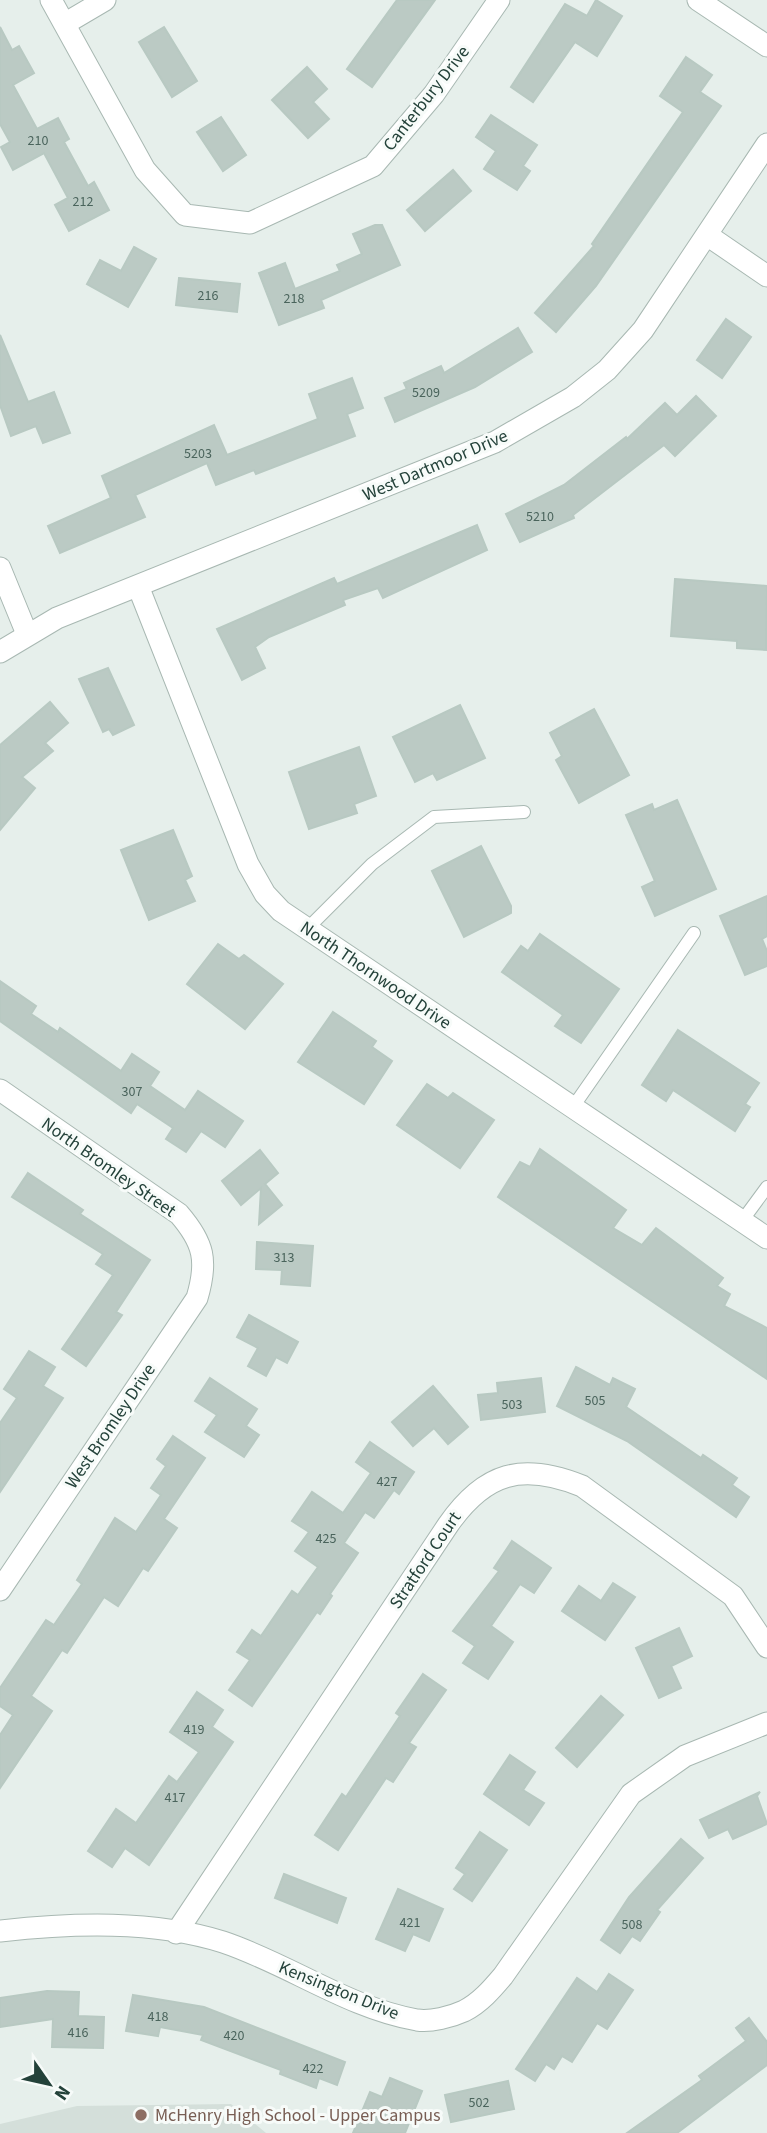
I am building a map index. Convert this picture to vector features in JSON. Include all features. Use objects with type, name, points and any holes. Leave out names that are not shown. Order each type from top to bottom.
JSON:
[{"type":"street","name":"Canterbury Drive","points":[[51,0],[145,170],[185,215],[250,223],[373,166],[434,94],[499,0]]},
{"type":"street","points":[[66,23],[105,0]]},
{"type":"street","points":[[698,0],[767,46]]},
{"type":"street","name":"West Dartmoor Drive","points":[[0,652],[27,634],[138,586],[495,442],[536,421],[573,397],[607,370],[643,330],[767,144]]},
{"type":"street","points":[[707,235],[767,276]]},
{"type":"street","points":[[0,568],[27,634]]},
{"type":"street","name":"North Thornwood Drive","points":[[138,586],[248,864],[265,894],[281,911],[767,1238]]},
{"type":"street","name":"North Bromley Street","points":[[3,1098],[179,1214],[196,1234],[203,1256]]},
{"type":"street","name":"West Bromley Drive","points":[[0,1590],[197,1298],[203,1278],[203,1256]]},
{"type":"street","name":"Stratford Court","points":[[176,1933],[454,1516],[466,1499],[491,1482],[530,1471],[555,1475],[582,1486],[733,1596],[767,1647]]},
{"type":"street","name":"Kensington Drive","points":[[0,1931],[55,1926],[118,1925],[223,1942],[373,2007],[419,2021],[442,2018],[464,2011],[486,1996],[503,1976],[631,1794],[685,1756],[767,1723]]},
{"type":"lane","points":[[307,929],[372,864],[435,817],[524,813]]},
{"type":"lane","points":[[573,1107],[694,933]]},
{"type":"lane","points":[[742,1221],[767,1187]]},
{"type":"shaded area","name":"McHenry High School - Upper Campus","points":[[231,2104],[266,2133],[0,2133],[0,2124],[77,2106]]},
{"type":"building","points":[[397,0],[435,0],[372,87],[347,69]]},
{"type":"building","points":[[596,0],[622,16],[597,56],[575,42],[533,102],[511,87],[565,4],[587,16]]},
{"type":"building","points":[[0,27],[12,50],[19,46],[34,73],[13,85],[37,129],[58,118],[69,139],[64,142],[88,186],[94,182],[109,210],[69,231],[55,205],[68,198],[44,153],[13,170],[1,147],[10,142],[0,124]]},
{"type":"building","points":[[164,27],[197,81],[172,97],[139,42]]},
{"type":"building","points":[[686,57],[712,75],[700,92],[721,106],[596,286],[556,332],[535,313],[594,246],[592,244],[683,112],[660,96]]},
{"type":"building","points":[[307,67],[327,89],[313,102],[329,119],[308,138],[272,100]]},
{"type":"building","points":[[491,115],[537,145],[523,166],[530,171],[517,190],[484,169],[496,151],[476,137]]},
{"type":"building","points":[[221,117],[246,155],[223,171],[197,132]]},
{"type":"building","points":[[453,170],[471,191],[425,231],[407,210]]},
{"type":"building","points":[[382,225],[400,265],[321,300],[324,308],[279,325],[259,273],[285,263],[295,289],[340,271],[337,265],[362,254],[353,234]]},
{"type":"building","points":[[134,247],[156,259],[128,307],[87,284],[100,260],[121,271]]},
{"type":"building","points":[[179,278],[240,284],[237,312],[176,305]]},
{"type":"building","points":[[726,319],[751,337],[722,378],[697,360]]},
{"type":"building","points":[[518,328],[532,352],[475,387],[395,422],[385,398],[407,389],[404,383],[441,366],[444,373]]},
{"type":"building","points":[[0,335],[28,402],[54,392],[70,433],[43,443],[36,426],[11,436],[0,405]]},
{"type":"building","points":[[352,378],[363,408],[347,414],[355,436],[256,474],[254,470],[216,485],[207,463],[135,495],[145,517],[60,553],[48,526],[111,498],[102,476],[214,425],[227,455],[318,419],[309,394]]},
{"type":"building","points":[[696,396],[716,416],[675,456],[664,445],[573,515],[574,518],[520,542],[506,514],[564,485],[626,437],[627,439],[665,403],[677,415]]},
{"type":"building","points":[[477,525],[487,550],[383,598],[378,588],[343,600],[345,605],[269,637],[255,647],[265,668],[242,680],[217,629],[334,578],[337,584]]},
{"type":"building","points":[[675,579],[767,586],[766,650],[737,648],[737,641],[671,636]]},
{"type":"building","points":[[108,668],[134,725],[113,735],[109,729],[103,732],[79,679]]},
{"type":"building","points":[[50,702],[68,723],[45,743],[53,751],[22,777],[35,788],[0,830],[0,745]]},
{"type":"building","points":[[460,705],[485,758],[437,780],[433,773],[415,782],[393,737]]},
{"type":"building","points":[[594,709],[629,775],[579,803],[556,760],[562,756],[550,733]]},
{"type":"building","points":[[359,747],[376,796],[354,804],[357,813],[309,829],[289,772]]},
{"type":"building","points":[[677,800],[716,889],[655,916],[642,887],[655,881],[626,815],[652,804],[654,810]]},
{"type":"building","points":[[173,830],[192,876],[185,880],[195,901],[149,920],[121,850]]},
{"type":"building","points":[[481,846],[511,906],[511,913],[464,937],[432,871]]},
{"type":"building","points":[[767,896],[767,936],[762,939],[767,951],[767,966],[745,975],[720,916]]},
{"type":"building","points":[[540,934],[619,989],[581,1043],[555,1026],[563,1015],[502,972],[521,946],[528,951]]},
{"type":"building","points":[[218,944],[239,959],[244,955],[283,984],[245,1029],[187,984]]},
{"type":"building","points":[[0,981],[36,1006],[31,1014],[58,1032],[60,1028],[121,1071],[132,1054],[159,1072],[150,1086],[185,1110],[198,1091],[243,1121],[225,1147],[201,1131],[186,1152],[166,1139],[173,1128],[137,1104],[131,1113],[0,1021]]},
{"type":"building","points":[[333,1012],[376,1041],[372,1047],[392,1061],[364,1104],[298,1062]]},
{"type":"building","points":[[678,1030],[759,1083],[745,1104],[750,1107],[735,1131],[673,1090],[666,1101],[642,1085]]},
{"type":"building","points":[[427,1084],[448,1098],[453,1093],[494,1120],[460,1168],[397,1125]]},
{"type":"building","points":[[540,1149],[626,1210],[613,1228],[642,1245],[656,1228],[723,1278],[717,1286],[730,1294],[724,1306],[767,1328],[767,1379],[498,1197],[520,1162],[530,1167]]},
{"type":"building","points":[[260,1150],[278,1173],[265,1184],[282,1205],[259,1224],[261,1188],[241,1205],[222,1181]]},
{"type":"building","points":[[28,1173],[83,1210],[80,1214],[150,1260],[116,1312],[122,1315],[86,1366],[62,1349],[113,1275],[96,1264],[103,1254],[12,1197]]},
{"type":"building","points":[[257,1242],[313,1246],[310,1286],[281,1284],[282,1270],[256,1269]]},
{"type":"building","points":[[249,1315],[298,1342],[287,1363],[276,1357],[266,1376],[248,1366],[258,1348],[237,1337]]},
{"type":"building","points":[[29,1351],[55,1367],[43,1386],[63,1398],[0,1492],[0,1423],[17,1398],[4,1389]]},
{"type":"building","points":[[576,1367],[610,1385],[613,1378],[635,1389],[626,1407],[701,1458],[703,1455],[737,1478],[732,1485],[749,1497],[736,1517],[627,1441],[557,1406]]},
{"type":"building","points":[[210,1378],[257,1409],[246,1426],[259,1435],[244,1457],[205,1432],[217,1415],[195,1401]]},
{"type":"building","points":[[541,1378],[545,1412],[481,1420],[478,1395],[498,1393],[497,1383]]},
{"type":"building","points":[[433,1386],[468,1427],[448,1444],[434,1428],[413,1446],[392,1422]]},
{"type":"building","points":[[173,1436],[205,1458],[164,1519],[177,1528],[148,1571],[143,1568],[118,1606],[104,1597],[67,1653],[62,1650],[31,1696],[52,1711],[0,1788],[0,1735],[13,1715],[0,1706],[0,1688],[46,1620],[54,1625],[82,1584],[77,1580],[115,1518],[136,1532],[161,1495],[151,1488],[166,1466],[157,1459]]},
{"type":"building","points":[[370,1442],[414,1472],[399,1494],[394,1490],[374,1518],[365,1512],[344,1543],[358,1553],[320,1614],[317,1612],[252,1706],[229,1690],[250,1660],[237,1652],[252,1630],[261,1636],[292,1591],[298,1595],[318,1567],[295,1551],[309,1532],[292,1521],[312,1492],[343,1513],[371,1473],[356,1462]]},
{"type":"building","points":[[512,1541],[551,1568],[534,1593],[520,1584],[491,1626],[513,1642],[488,1679],[463,1663],[475,1646],[453,1631],[499,1571],[494,1568]]},
{"type":"building","points":[[613,1583],[635,1597],[605,1640],[562,1611],[579,1586],[601,1601]]},
{"type":"building","points":[[679,1628],[692,1656],[671,1666],[681,1688],[659,1698],[636,1648]]},
{"type":"building","points":[[423,1674],[446,1690],[409,1743],[416,1747],[393,1782],[386,1778],[338,1850],[315,1835],[342,1794],[346,1797],[400,1716],[396,1713]]},
{"type":"building","points":[[197,1692],[223,1710],[212,1727],[233,1742],[149,1865],[125,1848],[112,1867],[88,1851],[116,1809],[136,1823],[169,1776],[177,1782],[199,1752],[170,1732]]},
{"type":"building","points":[[601,1696],[623,1715],[577,1767],[556,1748]]},
{"type":"building","points":[[510,1755],[535,1772],[523,1790],[544,1803],[529,1825],[484,1794]]},
{"type":"building","points":[[760,1792],[757,1796],[767,1824],[733,1839],[728,1829],[709,1838],[700,1820]]},
{"type":"building","points":[[480,1832],[507,1850],[472,1901],[454,1889],[465,1874],[456,1868]]},
{"type":"building","points":[[681,1839],[703,1858],[657,1910],[660,1912],[640,1941],[632,1936],[620,1953],[601,1940],[629,1897]]},
{"type":"building","points":[[284,1874],[346,1898],[337,1923],[275,1898]]},
{"type":"building","points":[[398,1889],[443,1909],[429,1941],[413,1934],[405,1951],[376,1939]]},
{"type":"building","points":[[609,1974],[633,1990],[607,2029],[597,2023],[572,2062],[562,2056],[554,2069],[546,2064],[535,2081],[516,2069],[577,1978],[597,1992]]},
{"type":"building","points":[[47,1991],[79,1992],[78,2016],[104,2017],[103,2048],[52,2047],[53,2019],[0,2027],[0,1998]]},
{"type":"building","points":[[133,1995],[204,2007],[345,2062],[337,2085],[319,2078],[316,2088],[280,2074],[281,2070],[201,2040],[203,2035],[160,2027],[158,2036],[126,2031]]},
{"type":"building","points":[[749,2018],[767,2042],[767,2065],[677,2133],[627,2133],[702,2080],[699,2076],[746,2041],[736,2028]]},
{"type":"building","points":[[390,2078],[422,2091],[405,2133],[353,2133],[370,2092],[382,2097]]},
{"type":"building","points":[[508,2081],[514,2109],[451,2122],[445,2095]]},
{"type":"place","name":"McHenry High School - Upper Campus","points":[[141,2115]]}]
